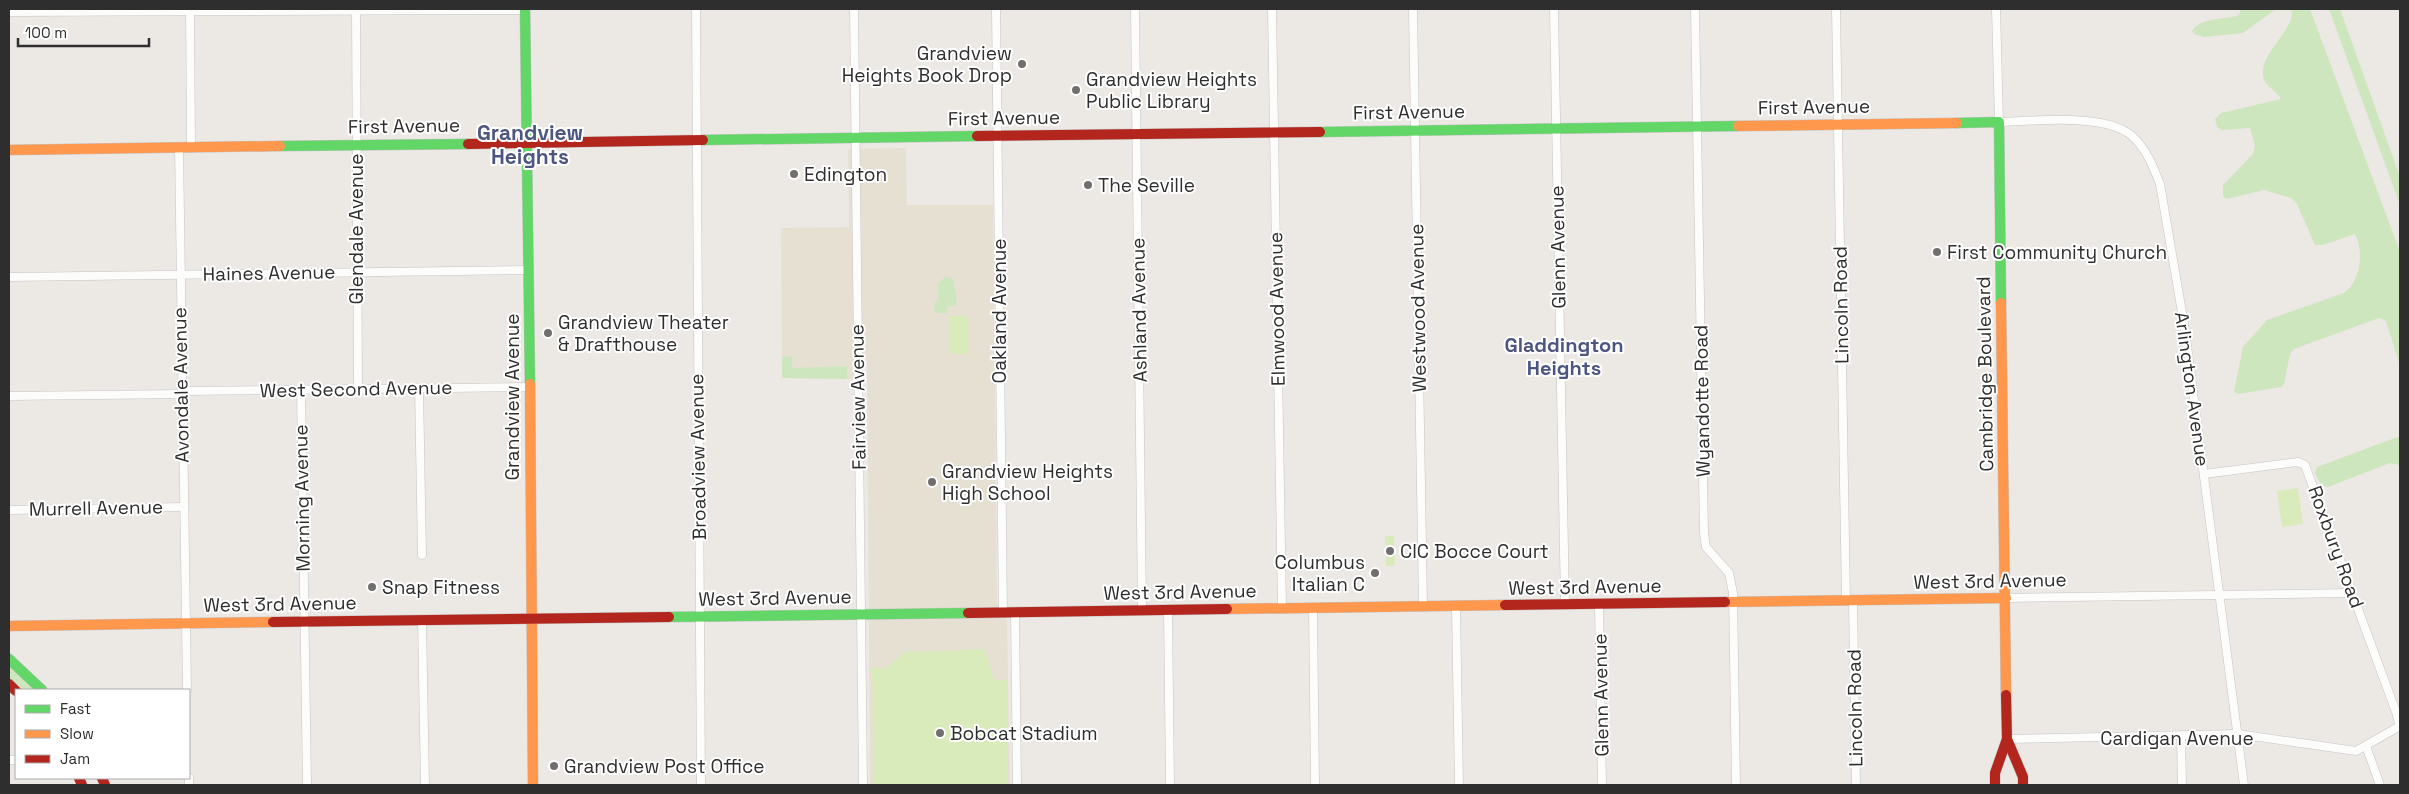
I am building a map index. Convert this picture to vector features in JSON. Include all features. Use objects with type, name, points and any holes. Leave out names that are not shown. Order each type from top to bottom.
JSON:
[{"type":"street","name":"Broadview Avenue","points":[[696,9],[701,785]]},
{"type":"street","name":"Fairview Avenue","points":[[854,9],[863,785]]},
{"type":"street","name":"Oakland Avenue","points":[[996,9],[1002,612]]},
{"type":"street","name":"Ashland Avenue","points":[[1135,9],[1142,610]]},
{"type":"street","name":"Elmwood Avenue","points":[[1272,9],[1282,608]]},
{"type":"street","name":"Westwood Avenue","points":[[1413,9],[1423,607]]},
{"type":"street","name":"Glenn Avenue","points":[[1554,9],[1565,605]]},
{"type":"street","name":"Wyandotte Road","points":[[1695,9],[1704,533],[1706,547],[1728,573],[1734,603],[1736,785]]},
{"type":"street","name":"Lincoln Road","points":[[1836,9],[1856,785]]},
{"type":"street","name":"Cambridge Boulevard","points":[[1995,785],[1995,773],[2007,739],[1996,9]]},
{"type":"street","points":[[190,10],[191,148]]},
{"type":"street","name":"Glendale Avenue","points":[[356,10],[358,389]]},
{"type":"street","points":[[9,12],[525,10]]},
{"type":"street","name":"Grandview Avenue","points":[[525,10],[528,142],[533,785]]},
{"type":"street","name":"Arlington Avenue","points":[[1999,122],[2092,121],[2107,123],[2130,134],[2152,162],[2160,184],[2175,264],[2244,785]]},
{"type":"street","name":"First Avenue","points":[[9,150],[1999,122]]},
{"type":"street","name":"Avondale Avenue","points":[[179,148],[187,689]]},
{"type":"street","name":"Haines Avenue","points":[[9,277],[529,270]]},
{"type":"street","name":"West Second Avenue","points":[[9,396],[529,387]]},
{"type":"street","points":[[420,388],[422,555]]},
{"type":"street","name":"Morning Avenue","points":[[301,390],[307,785]]},
{"type":"street","name":"Roxbury Road","points":[[2204,474],[2298,462],[2305,465],[2400,726]]},
{"type":"street","name":"Murrell Avenue","points":[[9,510],[183,507]]},
{"type":"street","name":"West 3rd Avenue","points":[[9,626],[2352,593]]},
{"type":"street","name":"Glenn Avenue","points":[[1600,604],[1602,785]]},
{"type":"street","points":[[1456,607],[1459,785]]},
{"type":"street","points":[[1313,608],[1315,785]]},
{"type":"street","points":[[1168,610],[1170,785]]},
{"type":"street","points":[[1015,612],[1017,785]]},
{"type":"street","points":[[422,620],[425,785]]},
{"type":"street","points":[[9,659],[41,689]]},
{"type":"street","name":"Cardigan Avenue","points":[[2007,739],[2238,734],[2356,751],[2400,726]]},
{"type":"street","points":[[2182,736],[2182,785]]},
{"type":"street","name":"Cambridge Boulevard","points":[[2007,739],[2023,776],[2023,785]]},
{"type":"street","points":[[2366,746],[2380,785]]},
{"type":"shaded area","name":"Grandview Heights High School","points":[[906,148],[907,205],[993,205],[997,604],[1007,620],[1010,785],[870,785],[867,359],[855,366],[855,379],[782,378],[781,228],[849,227],[848,149]]},
{"type":"green space","points":[[2240,9],[2276,9],[2243,33],[2204,37],[2194,34],[2192,31],[2206,21],[2237,16],[2240,13]]},
{"type":"green space","points":[[2291,9],[2310,9],[2400,252],[2400,366],[2386,321],[2379,318],[2294,349],[2290,354],[2284,384],[2281,387],[2238,394],[2234,392],[2243,347],[2267,320],[2344,293],[2354,281],[2359,265],[2358,241],[2355,234],[2323,245],[2315,245],[2297,204],[2291,198],[2264,190],[2227,199],[2223,196],[2223,185],[2253,154],[2255,145],[2250,128],[2222,130],[2217,127],[2215,119],[2221,113],[2281,99],[2264,79],[2264,66],[2272,49],[2289,24],[2292,16]]},
{"type":"green space","points":[[2329,9],[2340,9],[2400,177],[2400,205]]},
{"type":"green space","points":[[945,277],[953,279],[957,298],[955,306],[947,307],[947,313],[935,313],[934,304],[939,297],[937,284]]},
{"type":"green space","points":[[949,316],[967,316],[967,354],[949,354]]},
{"type":"green space","points":[[792,356],[792,368],[847,366],[847,379],[782,378],[782,357]]},
{"type":"green space","points":[[2400,436],[2400,465],[2390,463],[2328,487],[2321,485],[2315,473],[2317,467]]},
{"type":"green space","points":[[2298,488],[2303,524],[2282,527],[2277,491]]},
{"type":"green space","name":"CIC Bocce Court","points":[[1385,536],[1394,536],[1395,565],[1386,566]]},
{"type":"green space","name":"Bobcat Stadium","points":[[985,649],[994,680],[1007,680],[1008,785],[874,785],[872,668],[886,668],[904,652]]},
{"type":"green space","points":[[9,659],[41,689],[15,689],[9,684]]},
{"type":"traffic: fast","points":[[525,9],[530,384]]},
{"type":"traffic: fast","points":[[1957,123],[1999,122],[2001,303]]},
{"type":"traffic: fast","points":[[1320,132],[1738,126]]},
{"type":"traffic: fast","points":[[703,140],[977,136]]},
{"type":"traffic: fast","points":[[280,146],[468,144]]},
{"type":"traffic: fast","points":[[669,617],[968,613]]},
{"type":"traffic: fast","points":[[9,659],[41,689]]},
{"type":"traffic: slow","points":[[1738,126],[1957,123]]},
{"type":"traffic: slow","points":[[9,150],[280,146]]},
{"type":"traffic: slow","points":[[2001,303],[2006,695]]},
{"type":"traffic: slow","points":[[530,384],[533,785]]},
{"type":"traffic: slow","points":[[1725,602],[2006,598]]},
{"type":"traffic: slow","points":[[1227,609],[1505,605]]},
{"type":"traffic: slow","points":[[9,626],[273,622]]},
{"type":"traffic: jam","points":[[977,136],[1320,132]]},
{"type":"traffic: jam","points":[[468,144],[703,140]]},
{"type":"traffic: jam","points":[[1505,605],[1725,602]]},
{"type":"traffic: jam","points":[[968,613],[1227,609]]},
{"type":"traffic: jam","points":[[273,622],[669,617]]},
{"type":"traffic: jam","points":[[9,684],[15,690]]},
{"type":"traffic: jam","points":[[1995,785],[1995,773],[2007,739],[2006,695]]},
{"type":"traffic: jam","points":[[2007,739],[2023,777],[2023,785]]},
{"type":"traffic: jam","points":[[79,779],[82,785]]},
{"type":"traffic: jam","points":[[102,779],[105,785]]},
{"type":"place","name":"Grandview Heights Book Drop","points":[[1022,64]]},
{"type":"place","name":"Grandview Heights Public Library","points":[[1076,90]]},
{"type":"place","name":"Edington","points":[[794,174]]},
{"type":"place","name":"The Seville","points":[[1088,185]]},
{"type":"place","name":"First Community Church","points":[[1937,252]]},
{"type":"place","name":"Grandview Theater & Drafthouse","points":[[548,333]]},
{"type":"place","name":"Grandview Heights High School","points":[[932,482]]},
{"type":"place","name":"CIC Bocce Court","points":[[1390,551]]},
{"type":"place","name":"Columbus Italian C","points":[[1375,573]]},
{"type":"place","name":"Snap Fitness","points":[[372,587]]},
{"type":"place","name":"Bobcat Stadium","points":[[940,733]]},
{"type":"place","name":"Grandview Post Office","points":[[554,766]]},
{"type":"district","name":"Grandview Heights","points":[[530,144]]},
{"type":"district","name":"Gladdington Heights","points":[[1564,356]]}]
